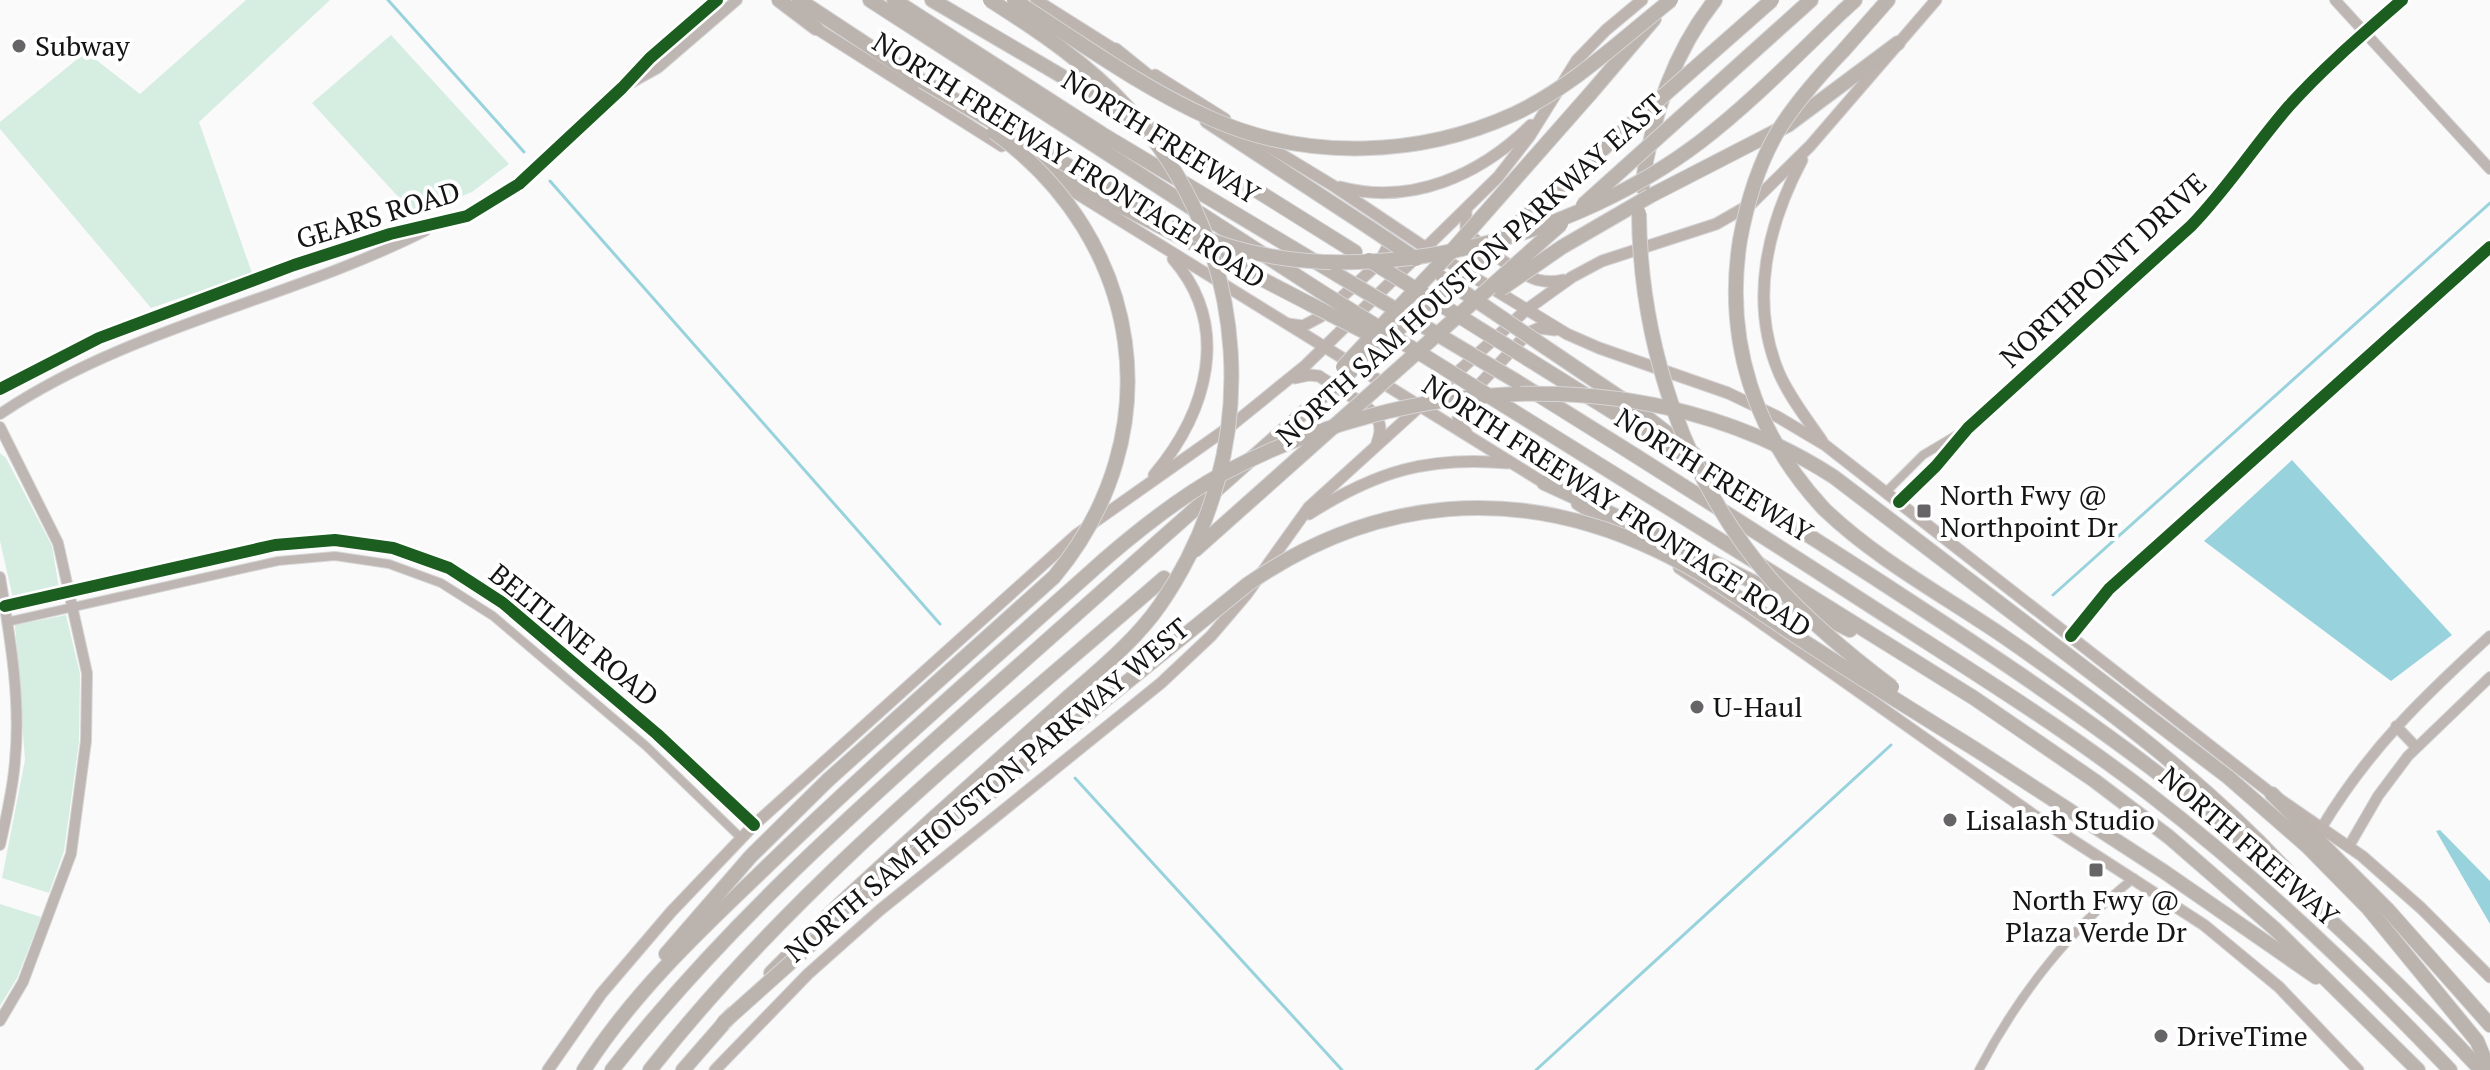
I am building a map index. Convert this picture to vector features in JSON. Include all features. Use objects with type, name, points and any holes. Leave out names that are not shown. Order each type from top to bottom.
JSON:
[{"type":"highway","points":[[778,0],[816,28]]},
{"type":"highway","points":[[585,1068],[687,928],[773,833],[1054,577],[1088,530],[1110,480],[1122,433],[1128,373],[1120,314],[1102,257],[1070,204],[1043,172],[1007,141],[799,0]]},
{"type":"highway","name":"NORTH FREEWAY","points":[[870,0],[1320,291],[2022,729],[2169,837],[2275,929],[2370,1019],[2418,1070]]},
{"type":"highway","name":"NORTH FREEWAY","points":[[894,0],[1102,134],[1516,381],[1765,536],[2120,771],[2206,840],[2321,942],[2450,1070]]},
{"type":"highway","name":"NORTH FREEWAY","points":[[932,0],[1251,187],[1768,510],[1998,658],[2114,741],[2229,831],[2359,947],[2481,1070]]},
{"type":"highway","points":[[683,1070],[723,1023],[829,914],[1104,666],[1139,630],[1158,607],[1189,557],[1207,516],[1219,477],[1231,400],[1232,349],[1217,270],[1191,204],[1152,137],[1117,96],[1079,61],[990,0]]},
{"type":"highway","points":[[1014,0],[1142,82],[1210,118],[1233,128],[1288,142],[1355,149],[1440,139],[1478,129],[1515,113],[1581,71],[1670,0]]},
{"type":"highway","points":[[1285,429],[1450,253],[1670,0]]},
{"type":"highway","points":[[1715,0],[1692,33],[1665,95],[1649,144],[1639,213],[1645,287],[1664,379],[1688,445],[1725,515],[1767,575],[1820,630],[1993,762],[2242,925],[2370,1019]]},
{"type":"highway","name":"NORTH SAM HOUSTON PARKWAY EAST","points":[[612,1070],[689,977],[765,896],[870,797],[1772,0]]},
{"type":"highway","points":[[922,81],[1105,187],[1194,233],[1231,247],[1272,256],[1312,259],[1395,259],[1443,253],[1548,225],[1630,187],[1717,129],[1855,0]]},
{"type":"highway","points":[[1888,0],[1794,107],[1766,154],[1746,205],[1736,282],[1741,357],[1755,403],[1788,465],[1824,509],[1870,548],[2017,646],[2144,738],[2238,820],[2359,947]]},
{"type":"highway","name":"NORTH SAM HOUSTON PARKWAY EAST","points":[[1164,578],[1806,4]]},
{"type":"highway","points":[[1423,347],[1562,247],[1650,196],[1788,125],[1898,43]]},
{"type":"highway","points":[[1115,50],[1188,109],[1373,221],[1545,347],[1631,405],[1768,510]]},
{"type":"highway","points":[[992,139],[1310,304],[1444,369]]},
{"type":"highway","points":[[624,1013],[696,935],[827,808],[1143,527],[1222,474],[1292,441],[1359,418],[1440,401],[1530,394],[1632,401],[1712,419],[1786,448],[1834,477],[2228,777],[2307,846],[2368,908],[2477,1041],[2489,1070]]},
{"type":"highway","points":[[1544,483],[1675,543],[1926,668]]},
{"type":"highway","points":[[723,1023],[948,827],[1248,584],[1287,558],[1325,539],[1396,516],[1462,508],[1496,508],[1562,517],[1614,533],[1681,563],[1975,749]]},
{"type":"highway","name":"NORTH SAM HOUSTON PARKWAY WEST","points":[[650,1070],[731,975],[804,898],[918,793],[1164,578]]},
{"type":"highway","points":[[2272,794],[2388,910],[2490,1025]]},
{"type":"main road","points":[[1036,0],[1332,185],[1373,221],[1426,248],[1567,334],[1728,393],[1778,417],[1825,445],[2272,794],[2349,846],[2421,908],[2490,977]]},
{"type":"main road","name":"NORTH SAM HOUSTON PARKWAY EAST","points":[[1426,248],[1510,163],[1577,60],[1642,0]]},
{"type":"main road","points":[[1418,407],[1526,310],[1572,277],[1602,261],[1700,230],[1735,215],[1766,193],[1936,0]]},
{"type":"main road","name":"NORTH FREEWAY FRONTAGE ROAD","points":[[816,28],[1747,613],[2035,816],[2204,925],[2305,1012],[2358,1070]]},
{"type":"main road","points":[[1332,185],[1386,194],[1419,190],[1449,180],[1477,168],[1514,142],[1546,111]]},
{"type":"main road","points":[[1810,146],[1778,211],[1766,258],[1763,302],[1772,356],[1780,375],[1825,445]]},
{"type":"main road","points":[[1466,209],[1464,219],[1469,235],[1534,279],[1555,282],[1572,277]]},
{"type":"main road","points":[[1284,323],[1303,326],[1312,323],[1379,263],[1388,246],[1384,224],[1373,221]]},
{"type":"main road","points":[[1141,488],[1185,432],[1201,391],[1207,342],[1201,305],[1186,275],[1161,247]]},
{"type":"main road","points":[[548,1070],[601,994],[671,912],[754,825],[1076,535],[1288,382],[1426,248]]},
{"type":"main road","points":[[1473,440],[1463,430],[1458,418],[1463,402],[1528,333],[1546,328],[1567,334]]},
{"type":"main road","points":[[1288,382],[1299,376],[1319,376],[1372,412],[1380,431],[1377,444]]},
{"type":"main road","name":"NORTH SAM HOUSTON PARKWAY WEST","points":[[715,1070],[808,974],[880,910],[1161,683],[1211,636],[1246,595],[1295,524],[1418,407]]},
{"type":"main road","points":[[1295,524],[1354,489],[1407,467],[1439,461],[1471,460],[1513,464]]},
{"type":"street","name":"GEARS ROAD","points":[[0,389],[99,338],[294,265],[390,234],[467,216],[519,184],[650,58],[717,0]]},
{"type":"street","name":"GEARS ROAD","points":[[622,88],[658,68],[737,0]]},
{"type":"street","points":[[2335,0],[2490,169]]},
{"type":"street","name":"NORTHPOINT DRIVE","points":[[1899,502],[1936,466],[1968,428],[2191,226],[2222,192],[2289,106],[2402,0]]},
{"type":"street","name":"GEARS ROAD","points":[[0,414],[66,375],[157,337],[381,253],[438,225]]},
{"type":"street","points":[[2071,636],[2109,589],[2490,247]]},
{"type":"street","points":[[294,265],[300,282]]},
{"type":"street","points":[[148,321],[157,337]]},
{"type":"street","points":[[0,427],[58,543],[87,673],[86,741],[71,854],[23,982],[0,1021]]},
{"type":"street","name":"NORTHPOINT DRIVE","points":[[1886,492],[1923,455],[1968,428]]},
{"type":"street","points":[[0,446],[17,460]]},
{"type":"street","name":"BELTLINE ROAD","points":[[5,606],[275,545],[305,541],[363,542],[424,557],[478,585],[503,603],[657,734],[754,825]]},
{"type":"street","name":"BELTLINE ROAD","points":[[7,622],[278,561],[362,559],[418,573],[450,588],[493,616],[646,746],[741,838]]},
{"type":"street","points":[[0,577],[14,686],[16,760],[0,845]]},
{"type":"street","points":[[2322,827],[2344,789],[2396,726],[2490,636]]},
{"type":"street","points":[[2349,846],[2378,796],[2416,747],[2490,677]]},
{"type":"street","points":[[2396,726],[2416,747]]},
{"type":"street","points":[[1979,1070],[2000,1033],[2051,961],[2082,925],[2134,878]]},
{"type":"green space","points":[[246,0],[330,0],[199,122],[252,273],[151,308],[0,129],[0,122],[86,52],[140,94]]},
{"type":"green space","points":[[391,35],[509,164],[472,192],[415,215],[312,103]]},
{"type":"green space","points":[[0,453],[6,458],[52,546],[59,588],[13,598],[0,541]]},
{"type":"green space","points":[[66,615],[80,674],[79,742],[64,851],[49,893],[2,878],[25,760],[15,625]]},
{"type":"green space","points":[[0,904],[41,917],[17,978],[0,1006]]},
{"type":"water","points":[[2292,460],[2452,635],[2391,681],[2204,541]]},
{"type":"water","points":[[2440,830],[2490,881],[2490,924],[2436,831]]},
{"type":"waterway","points":[[388,0],[524,152]]},
{"type":"waterway","points":[[550,181],[940,624]]},
{"type":"waterway","points":[[2053,595],[2490,203]]},
{"type":"waterway","points":[[1536,1070],[1891,745]]},
{"type":"waterway","points":[[1075,778],[1342,1070]]},
{"type":"cycle path","points":[[0,389],[99,338],[294,265],[390,234],[467,216],[519,184],[650,58],[717,0]]},
{"type":"cycle path","points":[[1899,502],[1936,466],[1968,428],[2191,226],[2302,92],[2402,0]]},
{"type":"cycle path","points":[[2071,636],[2109,589],[2490,247]]},
{"type":"cycle path","points":[[5,606],[275,545],[335,540],[393,548],[449,568],[503,603],[657,734],[754,825]]},
{"type":"place","name":"Subway","points":[[19,46]]},
{"type":"place","name":"North Fwy @ Northpoint Dr","points":[[1924,511]]},
{"type":"place","name":"U-Haul","points":[[1697,707]]},
{"type":"place","name":"Lisalash Studio","points":[[1950,820]]},
{"type":"place","name":"North Fwy @ Plaza Verde Dr","points":[[2096,870]]},
{"type":"place","name":"DriveTime","points":[[2161,1036]]}]
